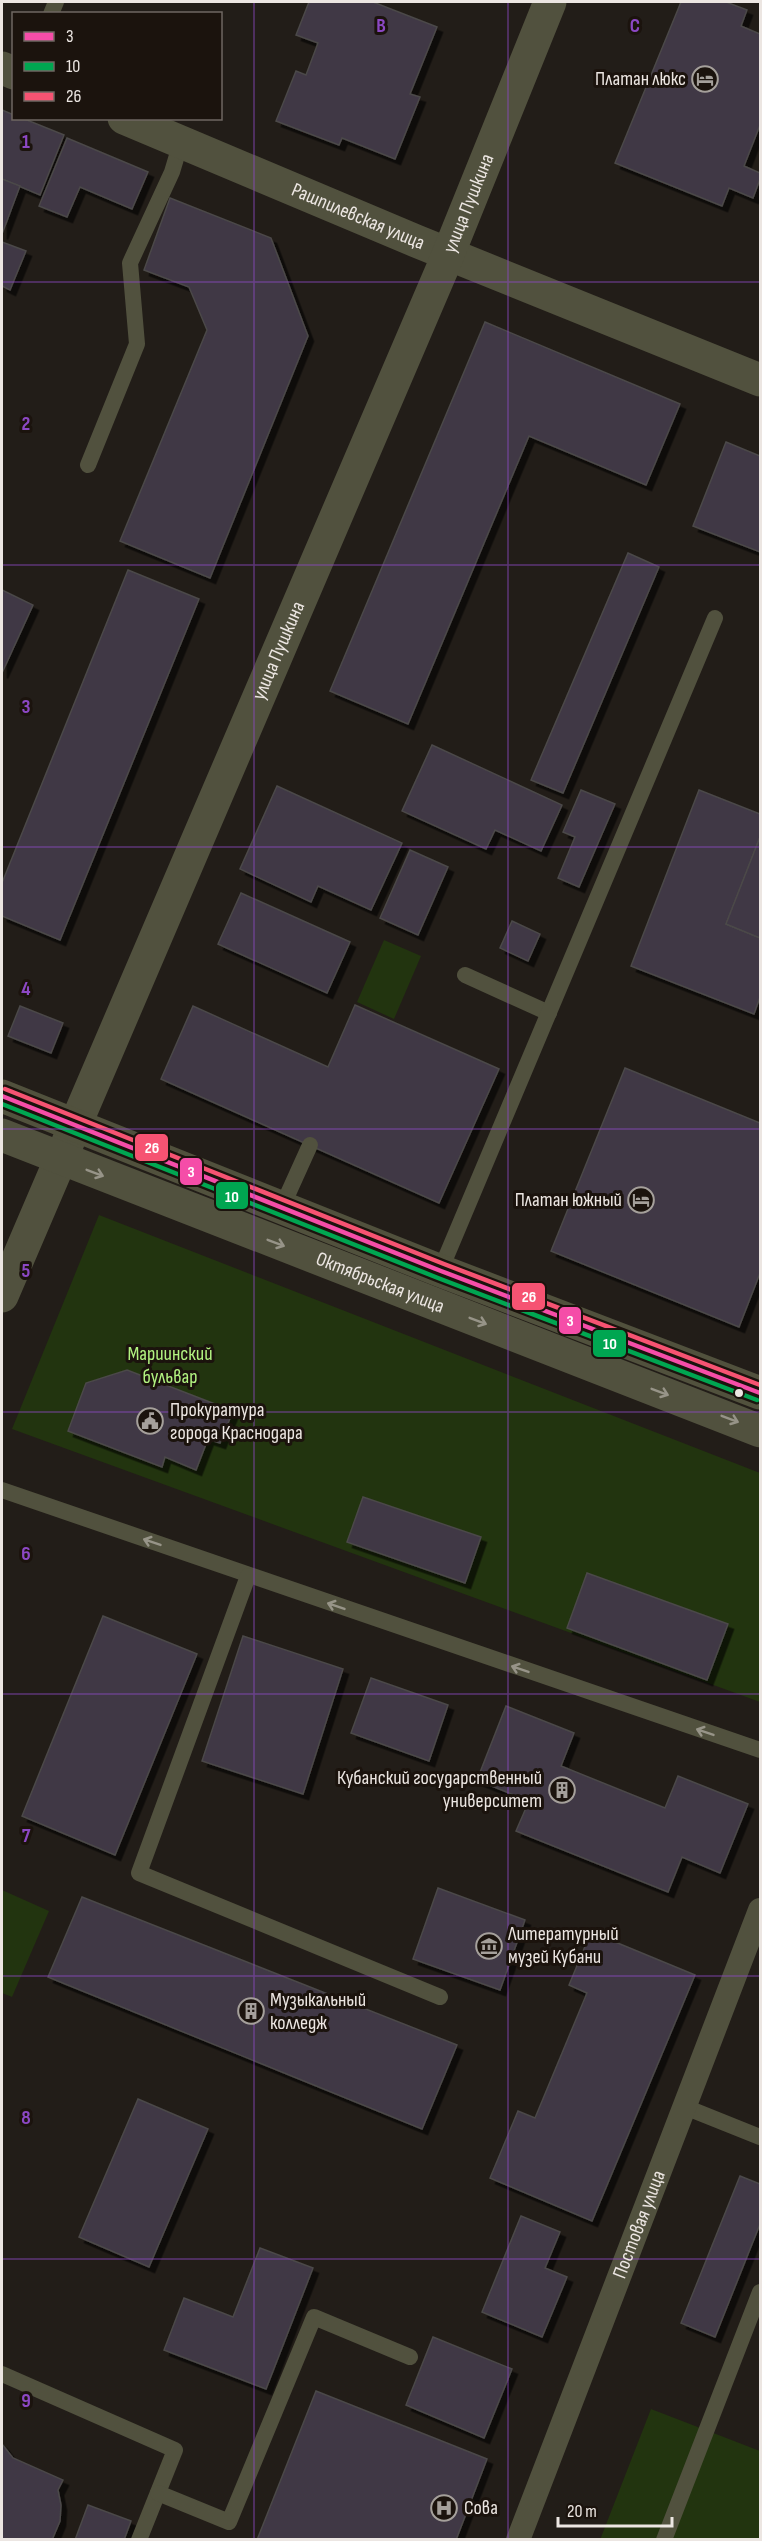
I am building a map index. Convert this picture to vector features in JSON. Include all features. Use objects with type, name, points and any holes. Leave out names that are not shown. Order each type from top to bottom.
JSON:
[{"type":"main road","name":"Октябрьская улица","points":[[2,1096],[441,1270],[760,1393]]},
{"type":"street","name":"улица Пушкина","points":[[2,1296],[448,254],[550,2]]},
{"type":"street","name":"Рашпилевская улица","points":[[128,120],[448,254],[760,380]]},
{"type":"street","name":"Октябрьская улица","points":[[2,1135],[760,1431]]},
{"type":"street","name":"Постовая улица","points":[[518,2540],[760,1911]]},
{"type":"lane","points":[[88,465],[137,344],[130,263],[171,172],[181,142]]},
{"type":"lane","points":[[427,1302],[715,618]]},
{"type":"lane","points":[[465,975],[549,1013]]},
{"type":"lane","points":[[282,1207],[310,1145]]},
{"type":"lane","points":[[2,1490],[760,1750]]},
{"type":"lane","points":[[248,1576],[139,1873],[440,1997]]},
{"type":"lane","points":[[685,2107],[760,2137]]},
{"type":"lane","points":[[664,2540],[760,2292]]},
{"type":"lane","points":[[158,2493],[229,2522],[314,2317],[410,2357]]},
{"type":"lane","points":[[2,2374],[175,2450],[139,2540]]},
{"type":"green space","points":[[384,940],[421,956],[394,1019],[357,1002]]},
{"type":"green space","name":"Мариинский бульвар","points":[[99,1215],[760,1473],[760,1702],[12,1429]]},
{"type":"green space","points":[[2,1890],[49,1911],[12,1997],[2,1993]]},
{"type":"green space","points":[[651,2409],[760,2451],[760,2539],[600,2540]]},
{"type":"building","points":[[309,2],[373,2],[437,27],[410,94],[420,97],[395,159],[342,138],[339,145],[276,121],[296,71],[306,75],[318,43],[296,35]]},
{"type":"building","name":"Платан люкс","points":[[681,2],[726,2],[747,10],[741,26],[760,34],[760,125],[744,166],[760,173],[753,198],[729,188],[722,206],[615,163]]},
{"type":"building","points":[[2,110],[12,114],[12,120],[27,120],[64,135],[40,195],[2,179]]},
{"type":"building","points":[[67,138],[148,172],[132,209],[80,187],[67,217],[39,206]]},
{"type":"building","points":[[2,179],[20,186],[2,234]]},
{"type":"building","points":[[170,198],[271,238],[308,336],[210,578],[120,541],[207,330],[189,287],[144,270]]},
{"type":"building","points":[[2,242],[26,251],[10,290],[2,286]]},
{"type":"building","points":[[485,322],[680,404],[646,485],[529,436],[408,724],[330,691]]},
{"type":"building","points":[[726,442],[760,456],[760,552],[693,526]]},
{"type":"building","points":[[628,553],[659,567],[563,793],[531,780]]},
{"type":"building","points":[[128,570],[199,599],[60,940],[2,916],[2,883]]},
{"type":"building","points":[[2,590],[33,605],[2,673]]},
{"type":"building","points":[[432,745],[562,805],[541,851],[495,830],[486,849],[402,811]]},
{"type":"building","points":[[277,786],[402,843],[371,910],[318,886],[311,902],[240,869]]},
{"type":"building","points":[[581,790],[615,804],[579,887],[558,878],[575,837],[563,832]]},
{"type":"building","points":[[699,790],[760,814],[760,837],[726,924],[760,938],[760,997],[754,1014],[631,966]]},
{"type":"building","points":[[760,837],[760,938],[726,924]]},
{"type":"building","points":[[410,850],[448,867],[418,935],[380,918]]},
{"type":"building","points":[[241,893],[350,942],[327,993],[218,944]]},
{"type":"building","points":[[512,921],[540,934],[528,961],[500,948]]},
{"type":"building","points":[[355,1005],[499,1069],[439,1203],[161,1079],[193,1006],[328,1067]]},
{"type":"building","points":[[20,1006],[63,1023],[51,1053],[8,1036]]},
{"type":"building","points":[[625,1068],[760,1123],[760,1273],[739,1327],[551,1251]]},
{"type":"building","name":"Прокуратура города Краснодара","points":[[127,1370],[233,1411],[220,1443],[208,1439],[196,1470],[165,1457],[162,1467],[68,1431],[86,1383]]},
{"type":"building","points":[[363,1497],[481,1537],[465,1583],[347,1542]]},
{"type":"building","points":[[587,1573],[728,1624],[707,1680],[567,1628]]},
{"type":"building","points":[[103,1616],[197,1654],[115,1855],[22,1816]]},
{"type":"building","points":[[243,1636],[343,1669],[303,1794],[202,1761]]},
{"type":"building","points":[[371,1678],[448,1705],[429,1761],[351,1733]]},
{"type":"building","name":"Кубанский государственный университет","points":[[506,1706],[574,1733],[561,1766],[665,1808],[678,1776],[748,1804],[720,1873],[682,1857],[668,1892],[516,1831],[529,1801],[477,1780]]},
{"type":"building","points":[[438,1888],[525,1920],[500,1990],[413,1959]]},
{"type":"building","name":"Музыкальный колледж","points":[[82,1897],[457,2045],[422,2129],[48,1977]]},
{"type":"building","points":[[591,1932],[695,1975],[592,2221],[490,2178],[518,2111],[535,2118],[587,1993],[569,1985]]},
{"type":"building","points":[[138,2099],[208,2129],[149,2267],[79,2237]]},
{"type":"building","points":[[740,2176],[760,2184],[760,2224],[715,2337],[681,2323]]},
{"type":"building","points":[[521,2216],[560,2232],[545,2268],[567,2277],[542,2337],[482,2312]]},
{"type":"building","points":[[260,2248],[313,2268],[266,2389],[164,2350],[184,2298],[233,2317]]},
{"type":"building","points":[[433,2337],[512,2369],[484,2438],[406,2405]]},
{"type":"building","points":[[316,2391],[487,2459],[456,2540],[257,2540]]},
{"type":"building","points":[[2,2444],[13,2458],[63,2480],[58,2490],[61,2505],[60,2521],[52,2540],[2,2540]]},
{"type":"building","points":[[88,2505],[131,2521],[124,2540],[75,2540]]},
{"type":"transit line","name":"26","points":[[5,1089],[444,1264],[760,1385]]},
{"type":"transit line","name":"3","points":[[2,1096],[441,1271],[760,1393]]},
{"type":"transit line","name":"10","points":[[2,1104],[438,1278],[757,1400]]},
{"type":"place","name":"Платан люкс","points":[[705,79]]},
{"type":"place","name":"Платан южный","points":[[641,1200]]},
{"type":"place","name":"Прокуратура города Краснодара","points":[[150,1421]]},
{"type":"place","name":"Кубанский государственный университет","points":[[562,1790]]},
{"type":"place","name":"Литературный музей Кубани","points":[[489,1946]]},
{"type":"place","name":"Музыкальный колледж","points":[[251,2011]]},
{"type":"place","name":"Сова","points":[[444,2508]]}]
